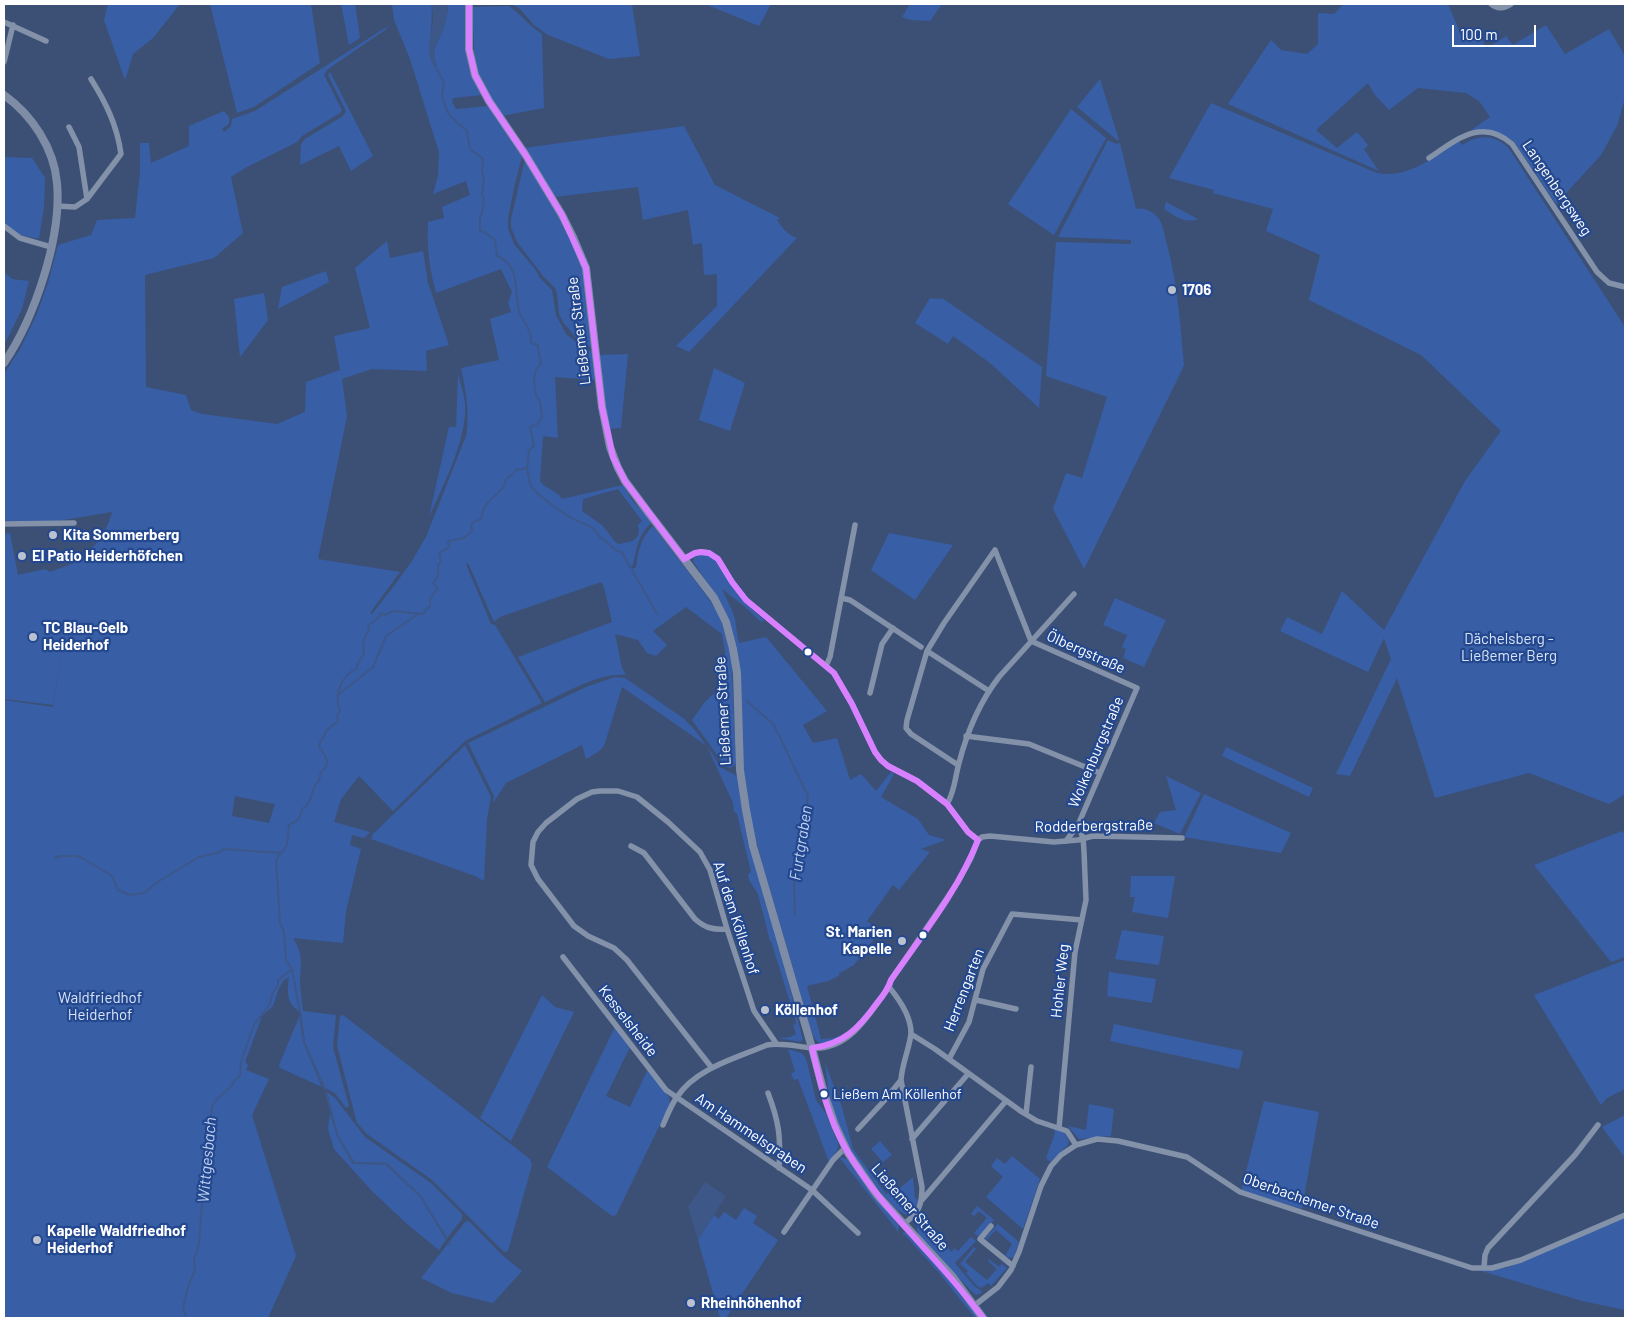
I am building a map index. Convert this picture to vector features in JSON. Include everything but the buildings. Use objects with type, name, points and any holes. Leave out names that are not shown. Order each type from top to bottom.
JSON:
[{"type":"street","name":"Ließemer Straße","points":[[468,4],[469,49],[475,75],[489,101],[525,154],[562,215],[586,268],[602,407],[613,457],[625,481],[714,598],[726,622],[737,674],[740,770],[753,846],[824,1093],[835,1125],[845,1148],[877,1195],[952,1276],[984,1318]]},
{"type":"street","points":[[1491,4],[1501,8],[1511,4]]},
{"type":"street","points":[[4,22],[46,42]]},
{"type":"street","points":[[4,62],[13,25]]},
{"type":"street","points":[[57,206],[75,207],[87,199],[121,154],[118,134],[104,100],[90,79]]},
{"type":"street","points":[[4,95],[37,128],[50,154],[57,182],[57,206],[51,247],[31,313],[16,346],[4,363]]},
{"type":"street","points":[[68,127],[79,147],[87,199]]},
{"type":"street","name":"Langenbergsweg","points":[[1429,158],[1470,133],[1482,131],[1496,133],[1504,137],[1512,144],[1597,272],[1609,283],[1625,287]]},
{"type":"street","points":[[4,226],[20,238],[51,247]]},
{"type":"street","points":[[4,524],[74,523]]},
{"type":"street","points":[[826,666],[830,657],[855,525]]},
{"type":"street","name":"Ölbergstraße","points":[[927,651],[995,550],[1031,641],[1137,688]]},
{"type":"street","points":[[663,1125],[676,1097],[692,1081],[712,1068],[776,1043],[812,1048],[833,1046],[858,1029],[958,882],[978,840],[947,804],[917,781],[888,766],[881,760],[834,673],[746,600],[718,560],[709,553],[695,553],[684,559]]},
{"type":"street","points":[[947,804],[954,788],[966,736],[989,690],[1074,594]]},
{"type":"street","points":[[841,598],[850,600],[921,647]]},
{"type":"street","points":[[870,693],[882,644],[893,628]]},
{"type":"street","points":[[958,765],[915,737],[906,728],[906,720],[927,651],[989,690]]},
{"type":"street","name":"Wolkenburgstraße","points":[[1066,841],[1078,825],[1137,688]]},
{"type":"street","points":[[966,736],[1029,744],[1100,773]]},
{"type":"street","name":"Auf dem Köllenhof","points":[[712,1068],[624,956],[610,945],[581,932],[538,880],[531,864],[532,842],[546,823],[586,794],[609,790],[628,793],[637,797],[700,852],[710,870],[754,1011],[776,1043]]},
{"type":"street","name":"Wolkenburgstraße","points":[[1078,825],[1083,838]]},
{"type":"street","name":"Rodderbergstraße","points":[[978,840],[982,837],[990,836],[1054,842],[1093,836],[1182,838]]},
{"type":"street","name":"Hohler Weg","points":[[1059,1128],[1075,952],[1086,891],[1083,838]]},
{"type":"street","points":[[631,846],[644,853],[695,919],[703,926],[712,930],[727,929]]},
{"type":"street","name":"Herrengarten","points":[[949,1059],[969,1022],[983,969],[1012,914],[1082,920]]},
{"type":"street","name":"Kesselsheide","points":[[563,957],[666,1090],[676,1097]]},
{"type":"street","points":[[888,987],[896,995],[909,1019],[911,1034],[901,1080],[922,1187],[922,1200]]},
{"type":"street","points":[[976,1000],[1016,1010]]},
{"type":"street","points":[[911,1034],[1026,1114],[1037,1120],[1067,1130],[1076,1145]]},
{"type":"street","points":[[1026,1114],[1031,1067]]},
{"type":"street","points":[[912,1139],[968,1074]]},
{"type":"street","points":[[858,1129],[901,1080]]},
{"type":"street","points":[[768,1093],[778,1122],[780,1136],[779,1168]]},
{"type":"street","name":"Am Hammelsgraben","points":[[676,1097],[812,1190],[858,1233]]},
{"type":"street","points":[[904,1224],[916,1215],[922,1200],[1006,1101]]},
{"type":"street","points":[[1484,1268],[1485,1255],[1488,1248],[1575,1155],[1598,1125]]},
{"type":"street","name":"Oberbachemer Straße","points":[[975,1305],[998,1287],[1013,1266],[1046,1173],[1056,1160],[1076,1145],[1097,1139],[1109,1139],[1187,1157],[1240,1192],[1469,1268],[1505,1265],[1521,1260],[1625,1215]]},
{"type":"street","name":"Am Hammelsgraben","points":[[784,1232],[833,1160],[845,1148]]},
{"type":"street","points":[[991,1226],[980,1239],[1013,1266]]},
{"type":"green space","points":[[108,4],[180,4],[153,38],[133,54],[125,80],[104,20]]},
{"type":"green space","points":[[210,4],[311,4],[320,63],[254,107],[237,113]]},
{"type":"green space","points":[[341,4],[355,4],[360,38],[349,45]]},
{"type":"green space","name":"Waldfriedhof Heiderhof","points":[[392,4],[431,4],[431,56],[432,62],[437,67],[434,56],[445,22],[448,4],[466,4],[466,50],[469,69],[482,95],[453,98],[452,102],[456,109],[488,106],[522,156],[508,218],[508,228],[514,244],[540,278],[552,290],[556,315],[566,334],[594,353],[595,380],[555,377],[558,438],[543,436],[540,481],[562,499],[623,485],[632,500],[652,522],[641,537],[633,565],[631,566],[632,569],[636,567],[643,540],[653,526],[709,599],[721,619],[730,653],[735,765],[730,768],[725,766],[692,720],[704,703],[725,683],[725,652],[722,634],[686,607],[653,631],[667,645],[656,656],[647,653],[638,640],[615,634],[622,668],[626,675],[616,675],[595,680],[545,702],[518,657],[612,622],[604,587],[601,582],[500,617],[494,622],[468,563],[466,564],[491,624],[495,625],[542,703],[465,741],[393,811],[359,776],[341,799],[334,822],[370,832],[364,838],[352,835],[350,845],[361,849],[346,911],[343,943],[293,938],[301,958],[300,984],[303,1011],[336,1015],[333,1047],[349,1106],[346,1108],[335,1093],[325,1088],[305,1042],[301,1012],[290,1002],[289,977],[284,980],[279,988],[273,1006],[262,1016],[245,1062],[248,1065],[246,1070],[269,1079],[252,1115],[296,1256],[268,1318],[4,1318],[4,700],[53,707],[66,625],[53,705],[4,699],[4,534],[10,533],[18,575],[45,569],[50,572],[76,562],[85,556],[104,532],[112,512],[57,521],[4,521],[4,374],[20,349],[36,316],[48,283],[58,245],[91,235],[97,220],[135,218],[140,172],[140,143],[149,143],[151,163],[189,146],[189,126],[224,111],[229,117],[229,124],[222,129],[224,132],[231,126],[232,119],[255,111],[388,26],[385,30],[328,69],[324,75],[342,110],[340,113],[302,136],[297,142],[231,177],[243,233],[214,258],[145,275],[146,387],[186,395],[191,410],[202,414],[277,424],[305,412],[306,382],[340,370],[334,336],[370,328],[355,268],[387,241],[390,258],[423,251],[428,283],[449,345],[426,351],[427,371],[372,369],[342,379],[347,416],[318,559],[400,572],[370,613],[372,614],[412,561],[426,537],[466,436],[466,394],[461,368],[499,360],[490,319],[511,312],[508,303],[512,292],[501,269],[436,293],[429,258],[428,222],[444,218],[442,207],[470,195],[466,181],[433,194],[438,176],[439,152],[410,59],[394,20]],"holes":[[[618,489],[642,521],[638,525],[638,536],[633,541],[620,544],[616,543],[602,525],[582,511],[583,499]],[[235,796],[275,804],[269,823],[232,816]]]},
{"type":"green space","points":[[512,4],[632,4],[640,56],[609,59],[548,35],[534,25],[520,9]]},
{"type":"green space","points":[[705,4],[771,4],[759,26]]},
{"type":"green space","points":[[910,4],[942,4],[930,21],[911,20],[902,17]]},
{"type":"green space","points":[[1343,4],[1448,4],[1461,35],[1474,29],[1487,48],[1506,36],[1513,45],[1546,25],[1565,54],[1609,29],[1625,56],[1625,98],[1617,126],[1601,155],[1556,204],[1514,142],[1504,135],[1493,132],[1482,130],[1470,131],[1490,117],[1479,101],[1466,93],[1418,88],[1389,110],[1375,95],[1368,83],[1316,130],[1337,148],[1357,132],[1368,145],[1364,149],[1379,171],[1228,104],[1271,40],[1281,50],[1307,54],[1318,44],[1318,13],[1334,14]]},
{"type":"green space","points":[[509,6],[542,34],[544,108],[501,116],[475,67],[472,7]]},
{"type":"green space","points":[[330,72],[373,156],[351,171],[339,146],[300,165],[301,144],[305,139],[343,116],[346,111],[328,75]]},
{"type":"green space","points":[[1100,79],[1119,140],[1077,107]]},
{"type":"green space","name":"Dächelsberg - Ließemer Berg","points":[[1211,103],[1377,173],[1399,173],[1410,170],[1430,160],[1459,141],[1462,145],[1474,139],[1485,137],[1502,143],[1508,147],[1625,327],[1625,794],[1609,804],[1529,773],[1435,798],[1397,678],[1350,776],[1336,774],[1391,659],[1384,638],[1368,672],[1280,631],[1287,617],[1322,634],[1342,591],[1384,630],[1465,481],[1501,431],[1421,355],[1309,300],[1320,255],[1266,231],[1273,209],[1213,193],[1214,190],[1169,178]]},
{"type":"green space","points":[[1071,109],[1106,138],[1054,235],[1008,204]]},
{"type":"green space","points":[[684,126],[715,185],[780,218],[777,220],[783,229],[797,238],[689,352],[676,346],[717,306],[717,274],[704,275],[702,243],[693,245],[688,210],[643,220],[638,187],[554,197],[524,148]]},
{"type":"green space","points":[[1108,140],[1116,144],[1120,143],[1136,209],[1143,209],[1154,214],[1159,219],[1163,228],[1176,289],[1184,365],[1084,569],[1053,509],[1066,473],[1082,478],[1107,397],[1046,376],[1056,242],[1131,244],[1131,240],[1058,237]]},
{"type":"green space","points":[[4,157],[32,158],[45,178],[44,207],[39,239],[20,235],[4,223]]},
{"type":"green space","points":[[525,159],[559,216],[583,269],[593,349],[576,338],[563,322],[559,314],[555,288],[543,276],[517,242],[511,227],[511,219]]},
{"type":"green space","points":[[1166,202],[1198,219],[1188,221],[1176,217],[1164,209]]},
{"type":"green space","points":[[326,271],[329,282],[278,309],[282,287]]},
{"type":"green space","points":[[4,272],[12,279],[29,281],[22,309],[4,345]]},
{"type":"green space","points":[[264,293],[268,320],[240,357],[234,299]]},
{"type":"green space","points":[[930,298],[942,298],[1042,367],[1039,408],[990,363],[953,336],[948,344],[915,323]]},
{"type":"green space","points":[[628,354],[621,428],[608,429],[598,355]]},
{"type":"green space","points":[[714,368],[745,383],[730,431],[699,420]]},
{"type":"green space","points":[[458,373],[465,403],[463,431],[459,446],[429,517],[449,427],[456,427]]},
{"type":"green space","points":[[889,533],[953,545],[915,600],[871,570]]},
{"type":"green space","points":[[699,555],[707,555],[716,561],[729,583],[744,602],[764,620],[762,622],[759,620],[722,589],[734,615],[739,643],[766,637],[827,711],[803,725],[813,743],[837,738],[850,780],[861,774],[876,791],[891,772],[894,774],[881,797],[918,819],[929,835],[946,840],[921,849],[930,852],[899,890],[893,885],[867,921],[881,933],[876,936],[854,965],[828,981],[807,986],[821,1039],[834,1038],[848,1033],[832,1043],[822,1044],[818,1042],[811,1031],[765,874],[749,813],[743,763],[739,674],[715,595],[693,561]]},
{"type":"green space","points":[[1115,598],[1166,620],[1144,667],[1123,658],[1126,649],[1122,647],[1127,635],[1103,625]]},
{"type":"green space","points":[[615,677],[625,678],[683,718],[694,729],[706,746],[622,687],[604,746],[598,752],[586,759],[582,745],[506,783],[493,803],[494,796],[468,743],[586,687]]},
{"type":"green space","points":[[465,745],[491,797],[487,819],[484,881],[475,876],[371,839],[373,834]]},
{"type":"green space","points":[[707,747],[720,767],[737,776],[743,815],[803,1039],[800,1042],[779,1038],[790,1037],[796,1034],[793,1025],[796,1024],[795,1018],[770,941],[758,894],[749,880],[748,874],[751,872],[737,814],[734,811],[733,803]]},
{"type":"green space","points":[[1226,747],[1313,788],[1309,797],[1222,756]]},
{"type":"green space","points":[[1166,776],[1201,793],[1180,834],[1154,823],[1160,812],[1176,810]]},
{"type":"green space","points":[[1204,794],[1291,833],[1281,853],[1184,837]]},
{"type":"green space","points":[[1622,831],[1625,835],[1625,957],[1611,962],[1534,865]]},
{"type":"green space","points":[[1131,876],[1175,876],[1168,918],[1132,912],[1135,897],[1130,897]]},
{"type":"green space","points":[[1122,930],[1164,936],[1159,965],[1115,959]]},
{"type":"green space","points":[[1625,960],[1625,1089],[1607,1098],[1601,1105],[1534,995]]},
{"type":"green space","points":[[1109,972],[1156,979],[1152,1003],[1107,996]]},
{"type":"green space","points":[[542,995],[555,1007],[574,1012],[511,1141],[480,1118]]},
{"type":"green space","points":[[343,1015],[530,1159],[532,1165],[508,1251],[504,1252],[432,1180],[367,1134],[357,1123],[337,1046],[340,1016]]},
{"type":"green space","points":[[299,1017],[303,1042],[322,1087],[280,1068],[279,1065]]},
{"type":"green space","points":[[1114,1024],[1243,1051],[1239,1069],[1110,1041]]},
{"type":"green space","points":[[615,1027],[630,1047],[606,1096],[630,1107],[648,1069],[669,1097],[670,1104],[616,1215],[612,1216],[547,1167]]},
{"type":"green space","points":[[788,1049],[801,1053],[806,1058],[816,1100],[825,1112],[838,1143],[838,1149],[829,1162],[798,1079],[794,1080],[791,1074],[795,1071]]},
{"type":"green space","points":[[825,1063],[842,1107],[853,1149],[886,1194],[900,1188],[913,1177],[915,1198],[919,1200],[915,1208],[908,1215],[899,1211],[888,1202],[849,1147],[838,1124],[830,1098]]},
{"type":"green space","points":[[327,1092],[335,1098],[365,1137],[431,1183],[462,1214],[462,1219],[447,1238],[421,1196],[387,1163],[355,1162],[353,1160],[338,1135]]},
{"type":"green space","points":[[1264,1101],[1319,1112],[1302,1209],[1241,1191]]},
{"type":"green space","points":[[1089,1104],[1114,1109],[1111,1136],[1079,1139],[1068,1126],[1086,1130]]},
{"type":"green space","points":[[330,1114],[337,1136],[352,1163],[386,1165],[420,1197],[446,1240],[439,1250],[407,1224],[372,1191],[334,1149],[328,1129]]},
{"type":"green space","points":[[1625,1115],[1625,1158],[1602,1127]]},
{"type":"green space","points":[[1054,1129],[1065,1133],[1069,1142],[1050,1162],[1046,1158],[1055,1133]]},
{"type":"green space","points":[[880,1141],[892,1155],[883,1162],[871,1149]]},
{"type":"green space","points":[[1012,1156],[1040,1179],[1023,1229],[986,1197],[1003,1177],[991,1166],[997,1158],[1005,1164]]},
{"type":"green space","points":[[839,1157],[847,1159],[867,1187],[898,1222],[897,1234],[897,1230]]},
{"type":"green space","points":[[977,1206],[994,1220],[979,1237],[974,1233],[987,1218],[979,1211],[974,1216],[971,1214]]},
{"type":"green space","points":[[744,1208],[757,1216],[753,1223],[778,1240],[726,1318],[720,1318],[698,1240],[714,1215],[719,1219],[724,1212],[736,1220]]},
{"type":"green space","points":[[1625,1217],[1625,1310],[1582,1301],[1478,1270],[1506,1268]]},
{"type":"green space","points":[[469,1221],[502,1255],[522,1271],[493,1303],[452,1293],[421,1278],[465,1222]]},
{"type":"green space","points":[[918,1223],[941,1250],[945,1246],[952,1252],[954,1248],[958,1251],[971,1237],[976,1241],[955,1263],[974,1286],[983,1292],[976,1295],[971,1291],[920,1237],[917,1230]]},
{"type":"green space","points":[[998,1224],[1019,1242],[1014,1257],[1005,1256],[1012,1244],[996,1230],[986,1240],[985,1238]]},
{"type":"green space","points":[[904,1232],[935,1264],[979,1318],[975,1318],[939,1273],[902,1234]]},
{"type":"green space","points":[[974,1247],[976,1249],[965,1262],[987,1280],[997,1269],[988,1261],[989,1259],[999,1267],[1002,1264],[1007,1268],[991,1286],[989,1283],[981,1288],[976,1285],[966,1273],[968,1271],[960,1264]]},
{"type":"shaded area","points":[[431,4],[448,4],[445,25],[434,52],[437,69],[430,58],[429,52],[433,20]]},
{"type":"shaded area","points":[[705,1182],[726,1196],[698,1240],[688,1207]]},
{"type":"waterway","name":"Wittgesbach","points":[[187,1318],[183,1308],[188,1287],[195,1270],[194,1260],[199,1244],[212,1106],[240,1076],[241,1062],[254,1025],[270,1004],[272,994],[278,985],[278,980],[292,969],[286,961],[284,932],[280,923],[276,860],[287,845],[289,825],[298,819],[302,809],[307,805],[321,772],[326,766],[326,757],[319,747],[326,731],[338,721],[337,715],[340,711],[337,698],[340,686],[347,676],[357,668],[364,653],[363,641],[369,630],[368,626],[379,617],[380,613],[384,615],[393,611],[424,614],[426,609],[430,607],[430,599],[438,588],[433,583],[438,576],[438,564],[441,562],[439,553],[449,547],[448,541],[464,538],[472,531],[471,525],[475,521],[480,520],[484,508],[500,491],[506,479],[516,470],[527,468],[529,450],[534,446],[530,427],[537,424],[542,417],[540,401],[536,395],[534,382],[536,369],[541,364],[538,345],[531,343],[530,332],[520,313],[515,280],[510,266],[505,260],[497,256],[495,240],[480,231],[480,216],[482,214],[484,198],[482,195],[484,179],[482,171],[483,159],[470,149],[467,131],[450,116],[442,95],[444,83],[437,69]]},
{"type":"waterway","name":"Furtgraben","points":[[527,468],[530,484],[537,493],[562,512],[595,530],[600,538],[617,551],[622,552],[630,567]]},
{"type":"waterway","name":"Furtgraben","points":[[632,570],[657,614]]},
{"type":"waterway","name":"Wittgesbach","points":[[338,695],[373,667],[386,636],[418,614]]},
{"type":"waterway","name":"Furtgraben","points":[[747,701],[774,725],[808,796],[794,884],[795,915]]},
{"type":"waterway","points":[[55,858],[77,856],[84,859],[112,876],[118,890],[130,895],[144,893],[159,881],[199,857],[220,852],[223,849],[282,853]]},
{"type":"waterway","points":[[292,969],[300,1013]]},
{"type":"waterway","points":[[300,1016],[304,1042],[325,1089]]},
{"type":"waterway","points":[[326,1093],[338,1136],[353,1163],[387,1164],[421,1197],[447,1239]]},
{"type":"transit line","points":[[469,4],[469,49],[475,75],[489,101],[525,154],[562,215],[586,268],[602,407],[613,457],[625,481],[684,559]]},
{"type":"transit line","points":[[684,559],[701,552],[709,553],[718,559],[746,600],[834,673],[881,760],[888,766],[917,781],[947,804],[968,832],[978,840]]},
{"type":"transit line","points":[[812,1048],[842,1039],[857,1027],[870,1012],[950,895],[978,840]]},
{"type":"transit line","points":[[812,1048],[825,1100],[834,1125],[860,1172],[894,1215],[967,1296],[983,1318]]},
{"type":"place","name":"1706","points":[[1172,290]]},
{"type":"place","name":"Kita Sommerberg","points":[[53,535]]},
{"type":"place","name":"El Patio Heiderhöfchen","points":[[22,556]]},
{"type":"place","name":"TC Blau-Gelb Heiderhof","points":[[33,637]]},
{"type":"place","name":"St. Marien Kapelle","points":[[902,941]]},
{"type":"place","name":"Köllenhof","points":[[765,1010]]},
{"type":"place","name":"Ließem Am Köllenhof","points":[[824,1094]]},
{"type":"place","name":"Kapelle Waldfriedhof Heiderhof","points":[[37,1240]]},
{"type":"place","name":"Rheinhöhenhof","points":[[691,1303]]}]
